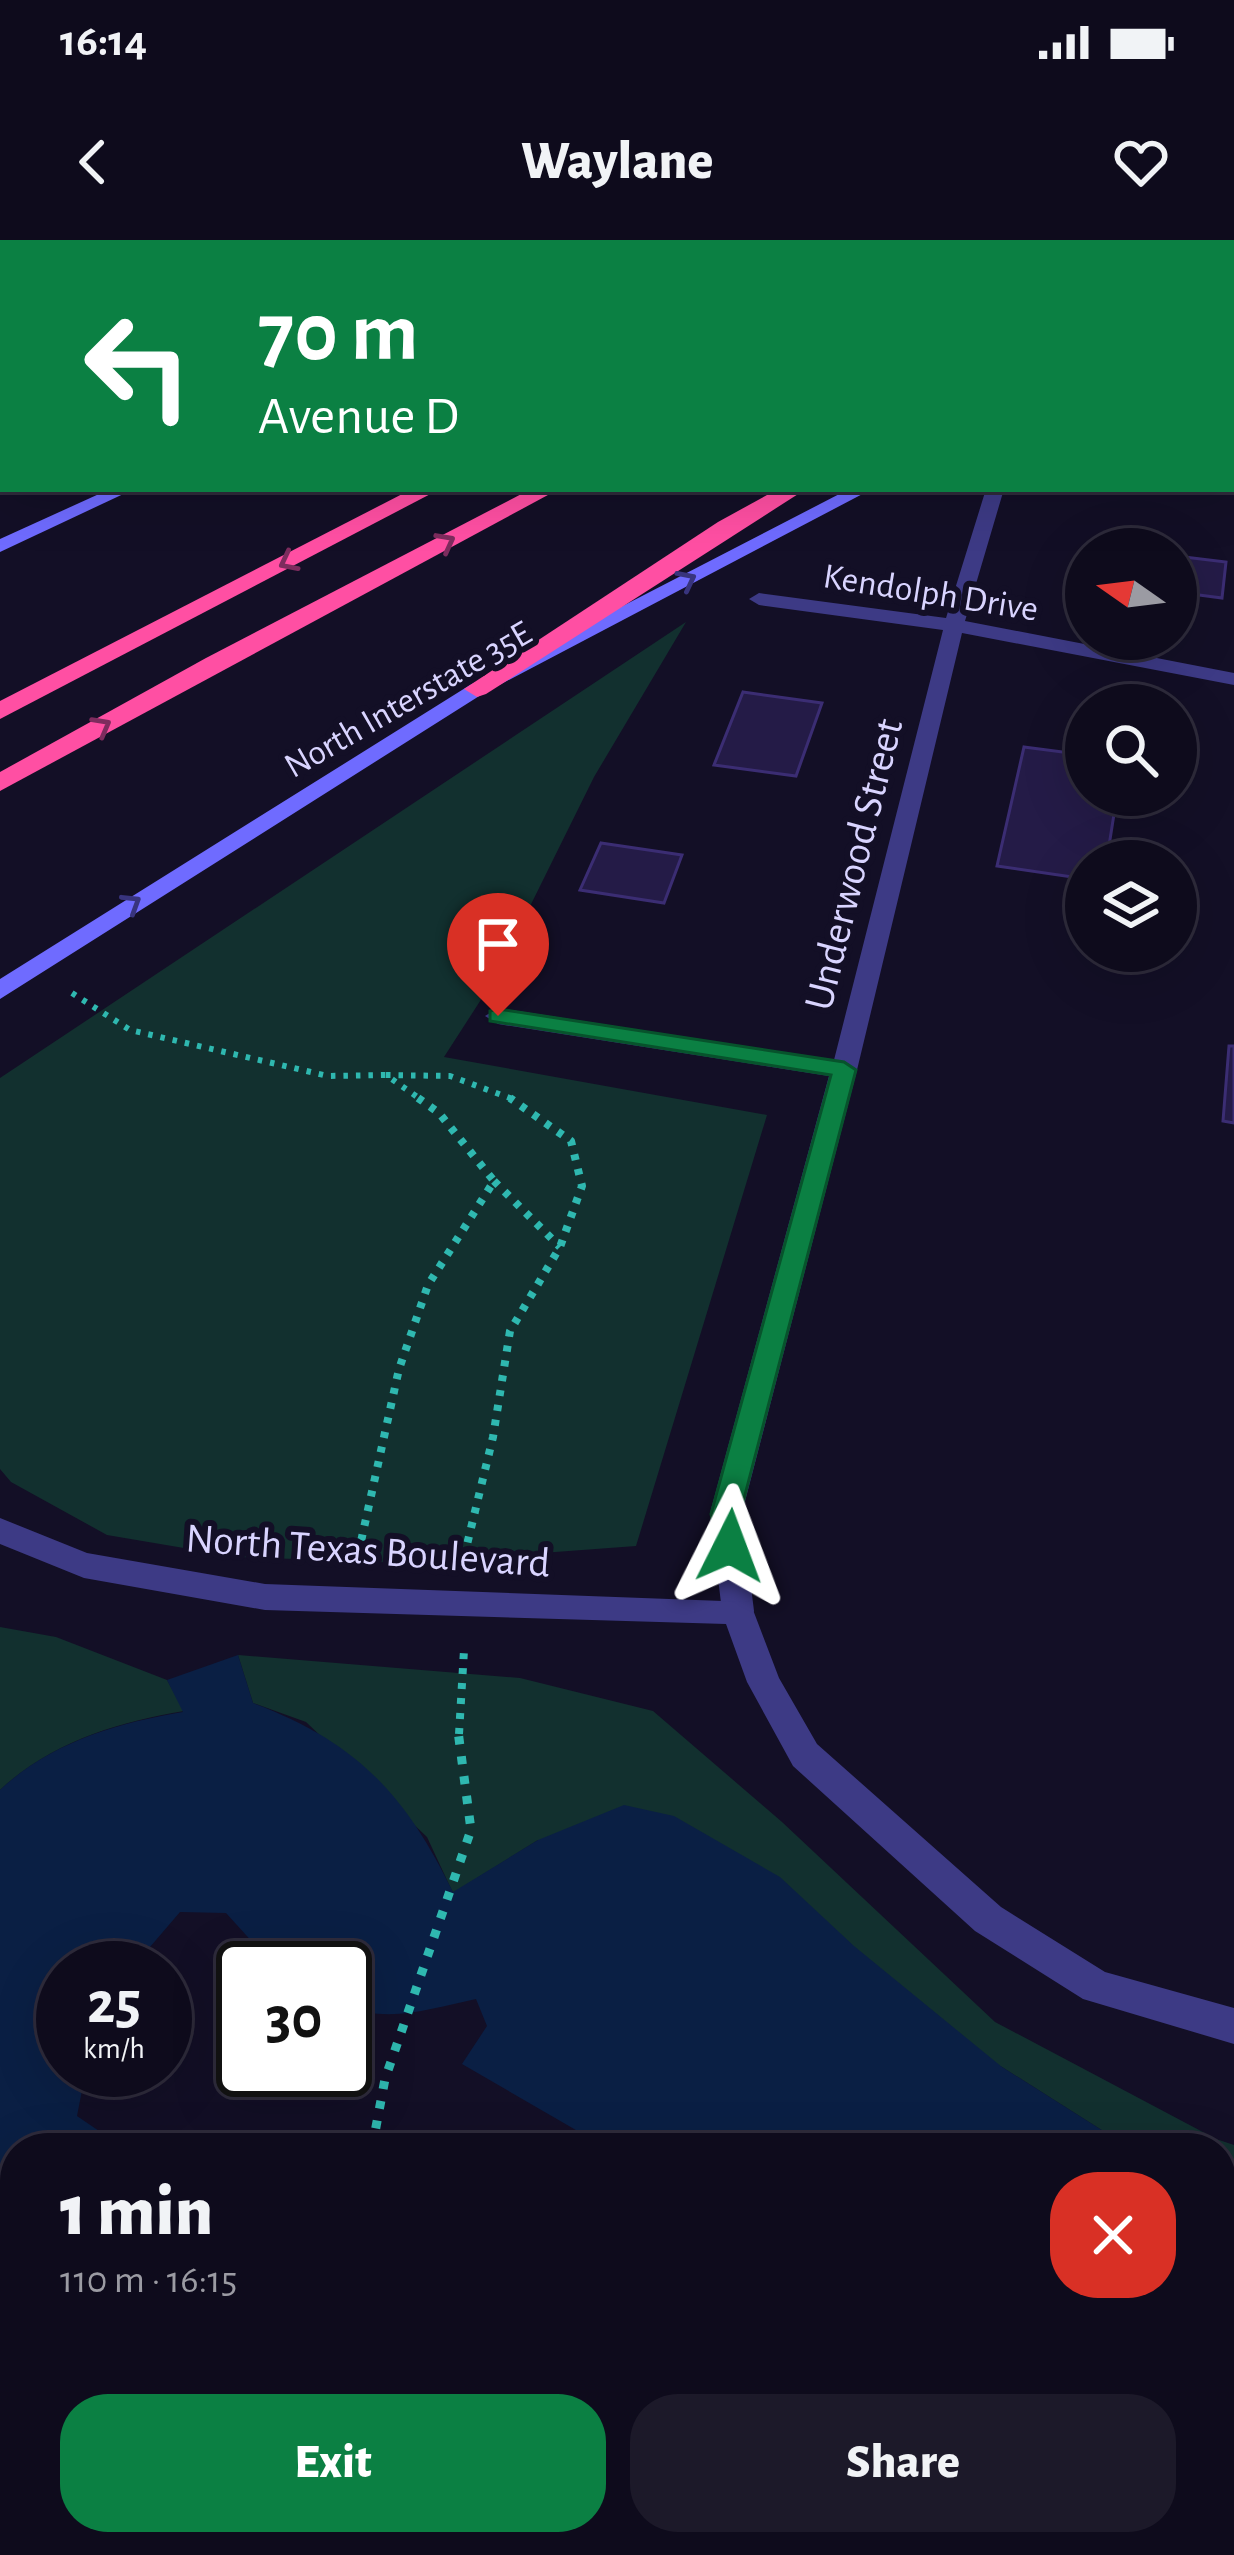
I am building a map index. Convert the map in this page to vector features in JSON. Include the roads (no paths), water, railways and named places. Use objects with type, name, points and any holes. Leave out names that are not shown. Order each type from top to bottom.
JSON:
[{"type":"highway","points":[[0,711],[423,492]]},
{"type":"highway","points":[[0,783],[215,663],[542,492]]},
{"type":"highway","points":[[477,689],[726,527],[790,492]]},
{"type":"main road","points":[[0,546],[118,492]]},
{"type":"main road","name":"North Interstate 35E","points":[[0,991],[92,928],[477,689],[856,492]]},
{"type":"main road","points":[[0,976],[92,928]]},
{"type":"street","name":"Underwood Street","points":[[994,492],[954,625],[844,1070],[726,1514],[738,1611],[764,1682],[805,1755],[988,1919],[1096,1988],[1234,2026]]},
{"type":"street","name":"Kendolph Drive","points":[[759,598],[954,625],[1234,679]]},
{"type":"street","points":[[498,1016],[844,1070]]},
{"type":"street","name":"North Texas Boulevard","points":[[0,1531],[84,1565],[265,1597],[738,1611]]},
{"type":"water","points":[[238,1655],[253,1703],[321,1735],[374,1775],[416,1827],[453,1892],[538,1840],[624,1805],[674,1816],[780,1877],[854,1946],[1002,2067],[1106,2133],[581,2133],[462,2064],[487,2026],[476,1999],[410,2013],[372,2013],[372,1941],[251,1941],[226,1913],[180,1912],[155,1941],[36,1941],[36,2097],[81,2097],[77,2116],[102,2133],[0,2133],[0,1790],[40,1760],[85,1738],[183,1712],[167,1680]]}]
